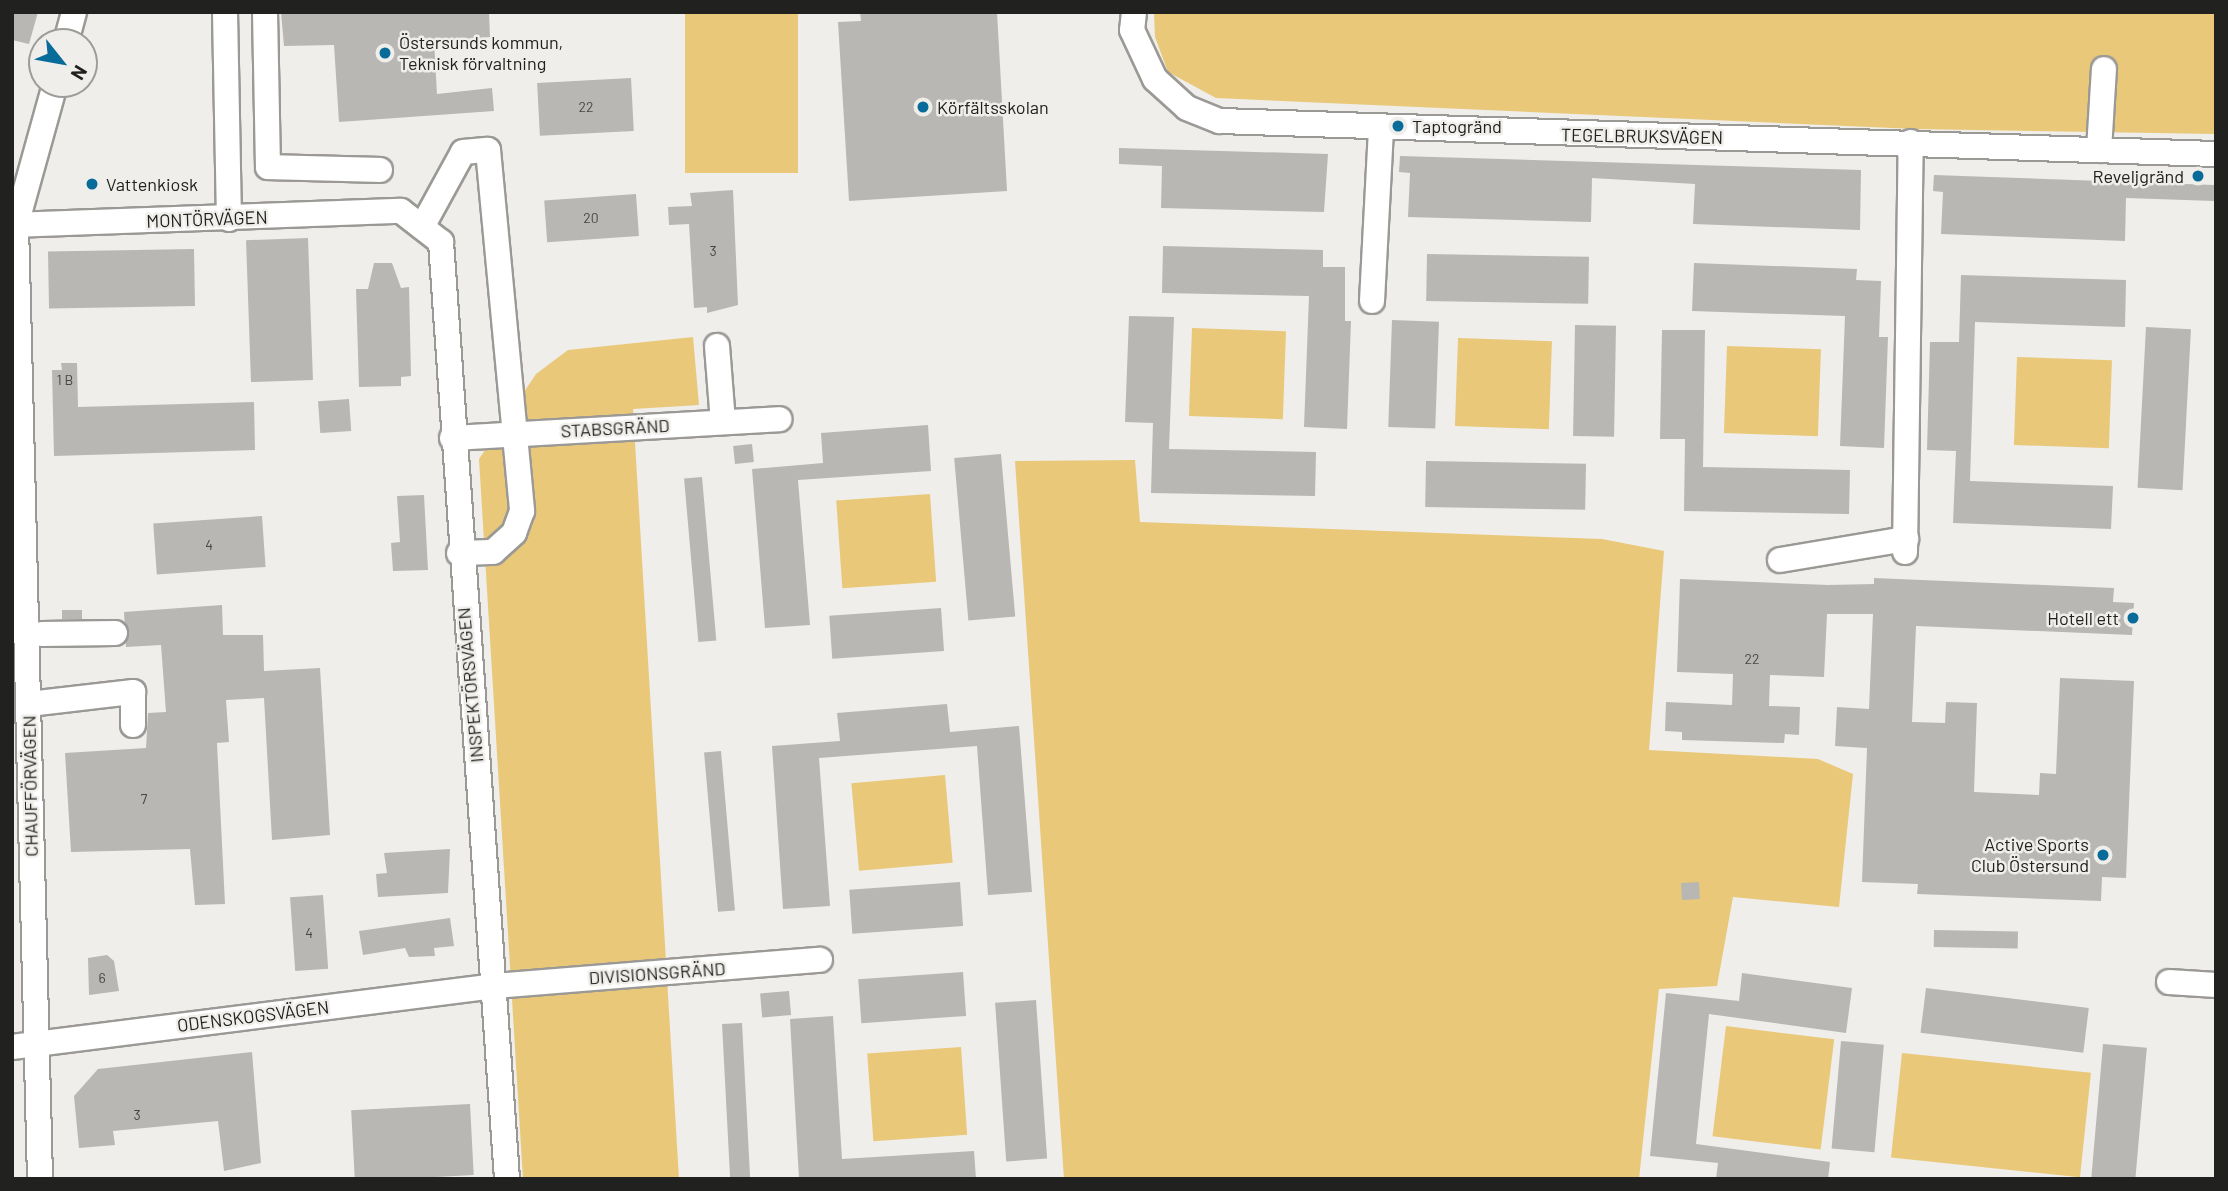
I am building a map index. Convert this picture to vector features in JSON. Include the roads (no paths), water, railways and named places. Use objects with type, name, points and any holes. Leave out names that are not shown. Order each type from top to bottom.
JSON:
[{"type":"street","points":[[225,12],[229,219]]},
{"type":"street","points":[[264,12],[268,167],[380,170]]},
{"type":"street","name":"TEGELBRUKSVÄGEN","points":[[1135,12],[1132,30],[1154,79],[1187,108],[1220,121],[1381,131],[1911,142],[2216,155]]},
{"type":"street","points":[[2099,150],[2104,69]]},
{"type":"street","points":[[227,75],[266,74]]},
{"type":"street","name":"CHAUFFÖRVÄGEN","points":[[40,1179],[24,1046],[22,852],[29,704],[14,225],[51,98]]},
{"type":"street","points":[[1372,301],[1381,131]]},
{"type":"street","points":[[1780,560],[1905,545],[1911,142]]},
{"type":"street","points":[[422,227],[463,152],[488,150],[511,435],[523,492],[514,533],[493,552],[459,553]]},
{"type":"street","name":"MONTÖRVÄGEN","points":[[14,225],[401,211]]},
{"type":"street","name":"INSPEKTÖRSVÄGEN","points":[[401,211],[441,242],[459,553],[508,1179]]},
{"type":"street","points":[[717,346],[723,422]]},
{"type":"street","name":"STABSGRÄND","points":[[452,438],[779,419]]},
{"type":"street","points":[[42,634],[115,633]]},
{"type":"street","points":[[29,704],[133,692],[133,725]]},
{"type":"street","name":"DIVISIONSGRÄND","points":[[494,986],[820,960]]},
{"type":"street","points":[[2169,982],[2216,985]]},
{"type":"street","name":"ODENSKOGSVÄGEN","points":[[24,1046],[494,986]]},
{"type":"place","name":"Östersunds kommun, Teknisk förvaltning","points":[[385,53]]},
{"type":"place","name":"Körfältsskolan","points":[[923,107]]},
{"type":"place","name":"Taptogränd","points":[[1398,126]]},
{"type":"place","name":"Reveljgränd","points":[[2198,176]]},
{"type":"place","name":"Vattenkiosk","points":[[92,184]]},
{"type":"place","name":"Hotell ett","points":[[2133,618]]},
{"type":"place","name":"Active Sports Club Östersund","points":[[2103,855]]}]
